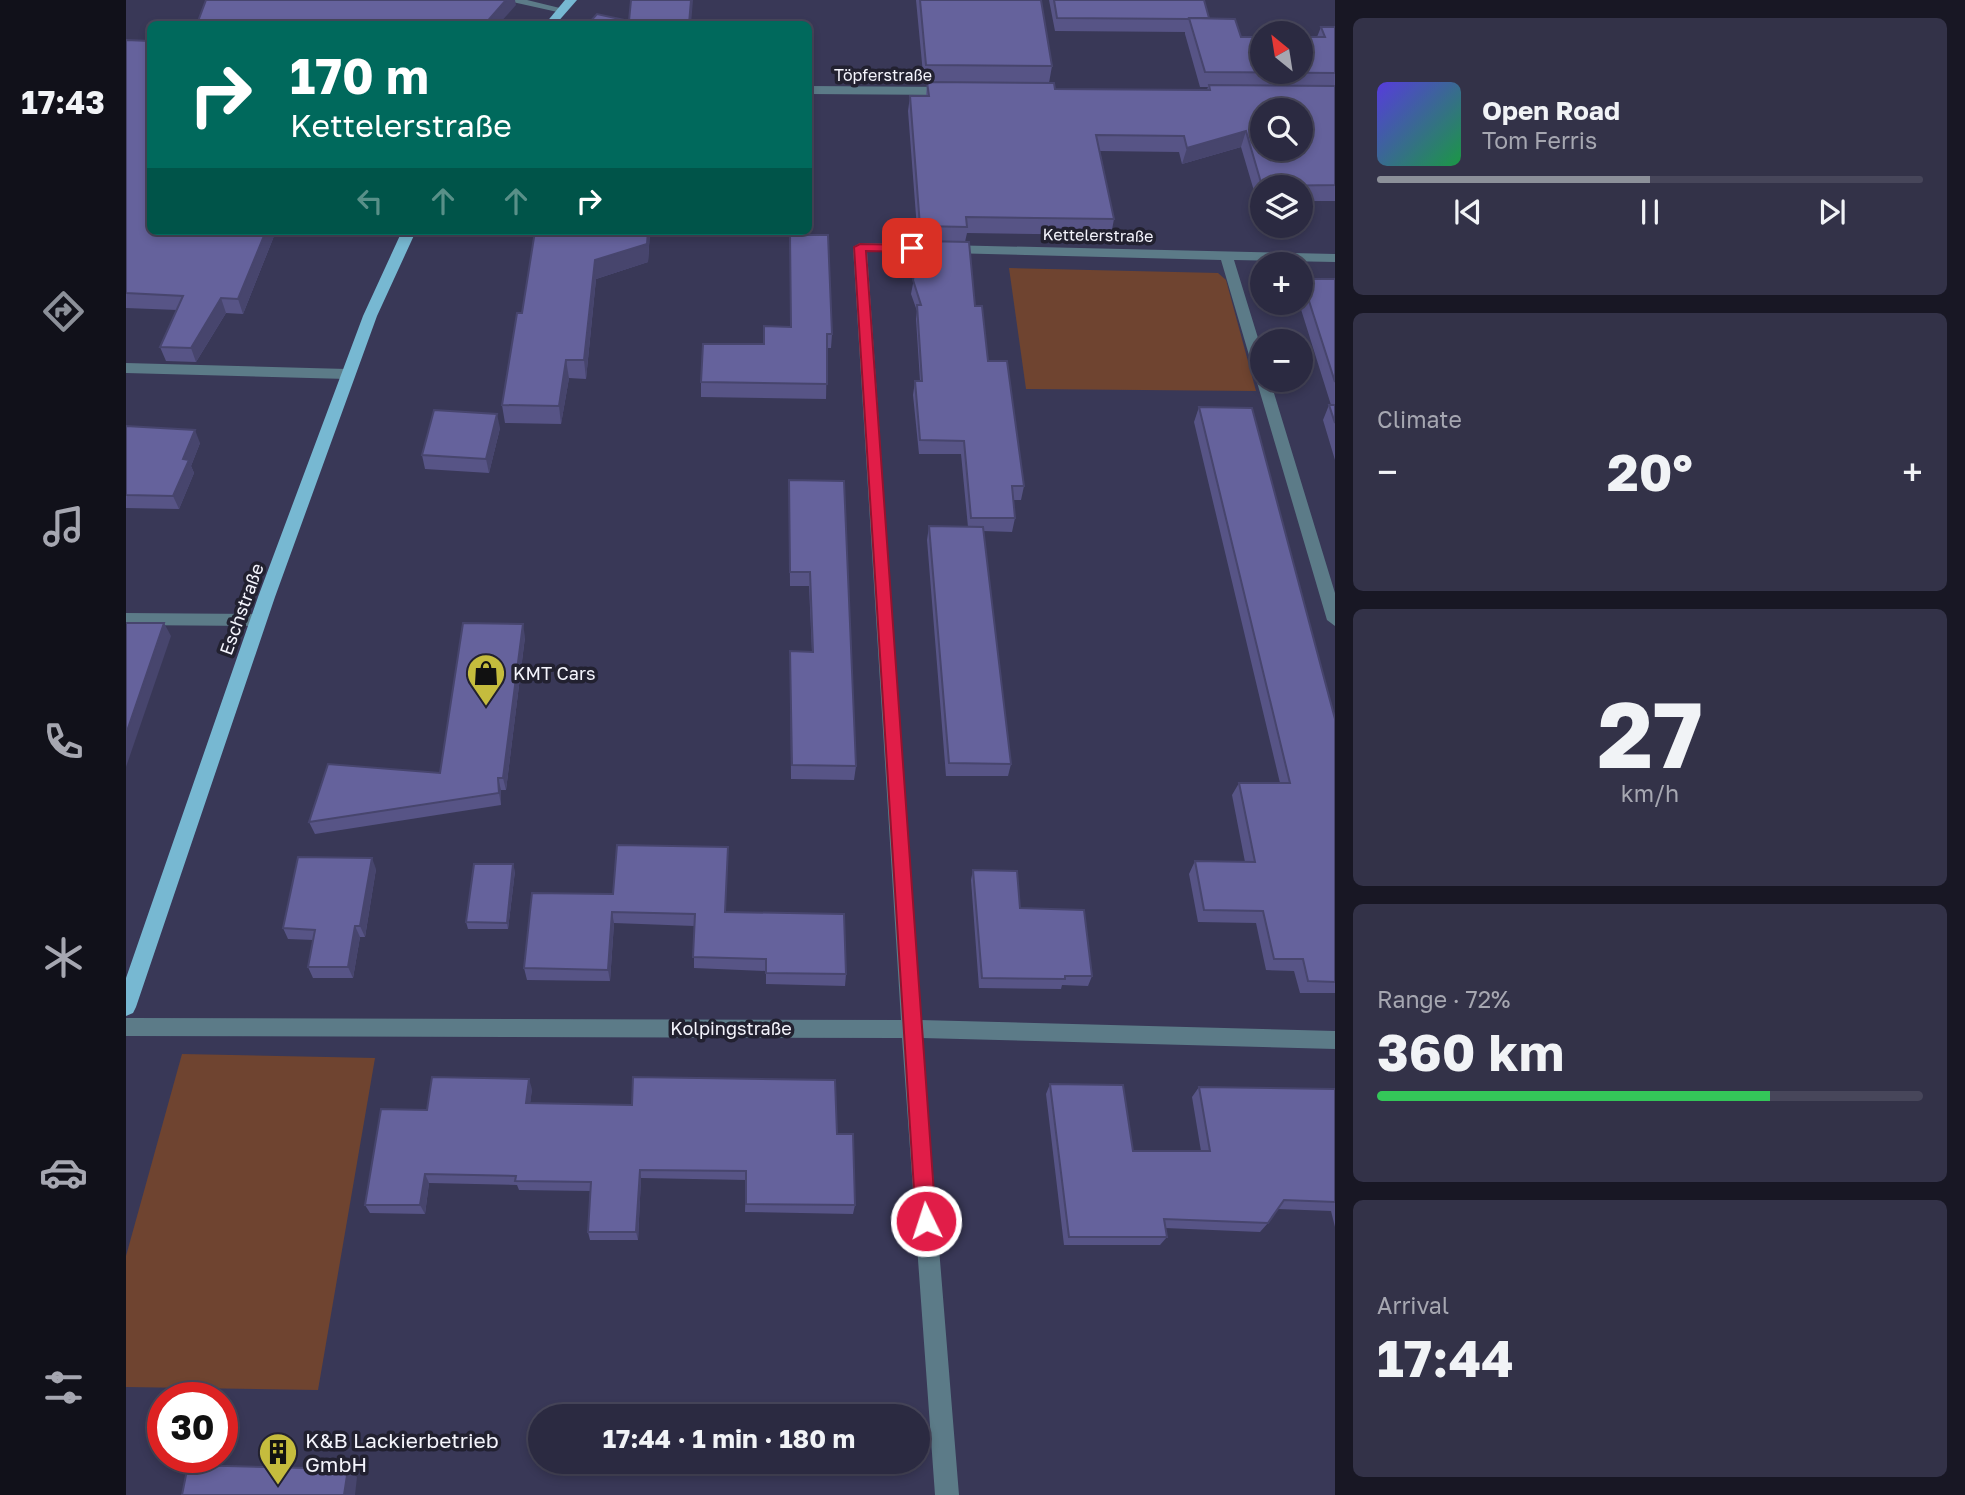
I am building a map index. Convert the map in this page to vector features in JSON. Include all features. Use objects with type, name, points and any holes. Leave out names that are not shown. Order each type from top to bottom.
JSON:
[{"type":"main road","points":[[553,21],[571,0]]},
{"type":"main road","name":"Eschstraße","points":[[126,1007],[256,620],[382,284],[407,235]]},
{"type":"street","points":[[509,0],[562,10]]},
{"type":"street","name":"Töpferstraße","points":[[812,90],[961,91]]},
{"type":"street","name":"Kettelerstraße","points":[[911,1029],[860,247],[1335,258]]},
{"type":"street","points":[[1226,255],[1250,337]]},
{"type":"street","points":[[126,368],[347,374]]},
{"type":"street","points":[[1266,392],[1335,620]]},
{"type":"street","points":[[126,619],[256,620]]},
{"type":"street","name":"Kolpingstraße","points":[[126,1027],[911,1029],[1335,1040]]},
{"type":"street","points":[[911,1029],[947,1495]]},
{"type":"shaded area","points":[[1009,268],[1218,273],[1226,280],[1250,369],[1250,391],[1026,389]]},
{"type":"shaded area","points":[[182,1054],[375,1058],[318,1390],[238,1389],[238,1382],[147,1382],[147,1387],[126,1387],[126,1256]]},
{"type":"building","points":[[206,0],[506,0],[488,21],[198,21]]},
{"type":"building","points":[[631,0],[691,0],[689,21],[629,21]]},
{"type":"building","points":[[920,0],[1041,0],[1052,66],[926,65]]},
{"type":"building","points":[[1054,0],[1204,0],[1209,18],[1057,18]]},
{"type":"building","points":[[597,14],[629,21],[591,21]]},
{"type":"building","points":[[1189,18],[1235,19],[1241,37],[1250,37],[1250,72],[1205,72]]},
{"type":"building","points":[[1321,27],[1335,27],[1335,73],[1313,73],[1313,37],[1325,37]]},
{"type":"building","points":[[126,40],[147,41],[147,235],[264,235],[238,299],[221,298],[191,348],[160,347],[183,296],[126,293]]},
{"type":"building","points":[[927,82],[1054,83],[1055,89],[1210,90],[1209,85],[1335,86],[1335,185],[1313,185],[1313,175],[1259,175],[1255,161],[1313,161],[1313,98],[1250,98],[1250,145],[1246,131],[1187,148],[1184,136],[1096,135],[1114,219],[966,217],[967,227],[920,226],[910,96],[929,96]]},
{"type":"building","points":[[534,235],[648,235],[647,244],[595,260],[584,360],[566,360],[559,406],[502,405],[517,313],[522,313]]},
{"type":"building","points":[[790,235],[828,235],[832,334],[827,334],[827,384],[701,382],[703,344],[764,344],[764,326],[791,327]]},
{"type":"building","points":[[921,241],[969,242],[975,306],[982,306],[988,361],[1007,361],[1024,486],[1012,486],[1015,518],[971,518],[964,441],[920,440],[915,381],[922,381],[917,305],[921,305],[913,280]]},
{"type":"building","points":[[1313,279],[1335,279],[1335,382],[1313,313]]},
{"type":"building","points":[[1329,405],[1335,405],[1335,423]]},
{"type":"building","points":[[1199,407],[1252,408],[1335,719],[1335,982],[1308,981],[1303,959],[1274,959],[1263,911],[1204,910],[1195,861],[1255,862],[1239,783],[1290,783]]},
{"type":"building","points":[[434,410],[497,414],[486,459],[422,455]]},
{"type":"building","points":[[126,426],[195,430],[183,459],[189,460],[173,496],[126,495]]},
{"type":"building","points":[[789,480],[844,481],[856,766],[792,765],[790,651],[813,652],[810,572],[790,572]]},
{"type":"building","points":[[929,526],[983,527],[1011,764],[949,763]]},
{"type":"building","points":[[126,623],[164,623],[126,734]]},
{"type":"building","points":[[463,623],[523,624],[503,778],[498,778],[499,793],[309,822],[328,764],[440,773]]},
{"type":"building","points":[[617,845],[728,847],[725,912],[844,914],[846,974],[766,973],[766,959],[693,957],[695,914],[612,912],[608,970],[524,968],[532,893],[613,894]]},
{"type":"building","points":[[298,857],[372,858],[360,926],[355,926],[348,967],[308,967],[315,930],[283,928]]},
{"type":"building","points":[[474,864],[513,864],[507,923],[466,922]]},
{"type":"building","points":[[973,870],[1017,871],[1020,908],[1084,910],[1092,976],[1065,976],[1065,979],[982,978]]},
{"type":"building","points":[[432,1077],[529,1079],[526,1103],[632,1105],[633,1077],[835,1080],[837,1134],[853,1134],[855,1205],[746,1204],[746,1171],[640,1170],[636,1232],[588,1232],[591,1182],[515,1181],[516,1176],[425,1174],[420,1205],[365,1205],[381,1109],[427,1110]]},
{"type":"building","points":[[1050,1084],[1123,1085],[1133,1151],[1210,1151],[1199,1087],[1335,1089],[1335,1202],[1284,1200],[1268,1223],[1164,1219],[1167,1237],[1069,1237]]},
{"type":"building","name":"K&B Lackierbetrieb GmbH","points":[[238,1466],[348,1469],[344,1495],[182,1495],[186,1473],[238,1473]]},
{"type":"place","name":"KMT Cars","points":[[486,707]]},
{"type":"place","name":"K&B Lackierbetrieb GmbH","points":[[278,1486]]},
{"type":"route","points":[[912,248],[860,247],[926,1221]]}]
